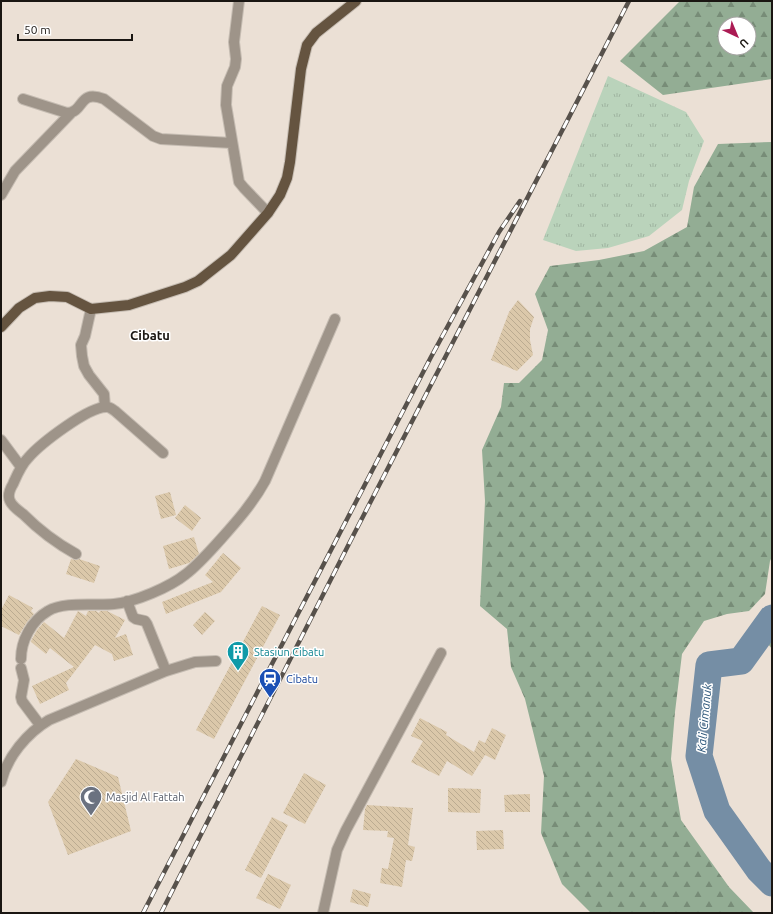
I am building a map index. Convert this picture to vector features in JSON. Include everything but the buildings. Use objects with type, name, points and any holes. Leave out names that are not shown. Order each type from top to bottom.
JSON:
[{"type":"main road","points":[[1,327],[19,308],[35,298],[59,295],[91,309],[129,304],[185,287],[198,281],[231,255],[268,213],[280,195],[287,178],[301,69],[307,45],[316,33],[356,1]]},
{"type":"street","points":[[239,1],[234,42],[236,59],[235,67],[227,86],[226,104],[239,182],[268,213]]},
{"type":"street","points":[[1,195],[15,171],[71,113],[76,110],[84,100],[90,96],[96,96],[104,100],[153,136],[161,139],[232,143]]},
{"type":"street","points":[[23,99],[71,113]]},
{"type":"street","points":[[91,309],[85,336],[81,345],[82,356],[84,366],[89,375],[104,394],[105,407]]},
{"type":"street","points":[[40,725],[22,701],[21,697],[24,680],[21,664],[21,648],[27,634],[40,617],[48,610],[62,606],[115,604],[139,598],[185,575],[200,563],[243,514],[256,497],[265,481],[335,319]]},
{"type":"street","points":[[76,554],[40,531],[10,503],[8,496],[10,491],[21,468],[33,452],[80,417],[105,407],[115,411],[163,453]]},
{"type":"street","points":[[1,440],[21,468]]},
{"type":"street","points":[[126,602],[133,617],[145,621],[147,624],[166,671]]},
{"type":"street","points":[[323,913],[337,850],[346,830],[441,653]]},
{"type":"street","points":[[1,782],[12,758],[24,739],[40,725],[56,716],[166,671],[195,662],[216,661]]},
{"type":"green space","points":[[680,1],[772,1],[772,79],[663,95],[620,61]]},
{"type":"green space","points":[[608,76],[686,112],[704,141],[689,181],[682,210],[649,236],[608,248],[576,251],[543,240]]},
{"type":"green space","points":[[772,142],[772,557],[770,561],[765,594],[749,611],[727,614],[704,621],[682,654],[671,759],[681,820],[729,887],[754,913],[591,913],[562,884],[541,833],[544,776],[525,699],[511,667],[507,629],[480,606],[485,501],[482,450],[501,407],[504,383],[519,383],[542,360],[548,330],[535,294],[550,266],[599,260],[644,251],[687,227],[694,187],[718,144]]},
{"type":"green space","points":[[772,624],[772,649],[758,631]]},
{"type":"waterway","name":"Kali Cimanuk","points":[[772,618],[741,661],[709,665],[699,756],[717,811],[759,870],[772,883]]},
{"type":"railway","points":[[161,913],[355,532],[629,1]]},
{"type":"railway","points":[[143,913],[431,357],[499,232],[520,201]]},
{"type":"place","name":"Stasiun Cibatu","points":[[238,672]]},
{"type":"place","name":"Cibatu","points":[[270,698]]},
{"type":"place","name":"Masjid Al Fattah","points":[[91,816]]},
{"type":"district","name":"Cibatu","points":[[150,335]]}]
